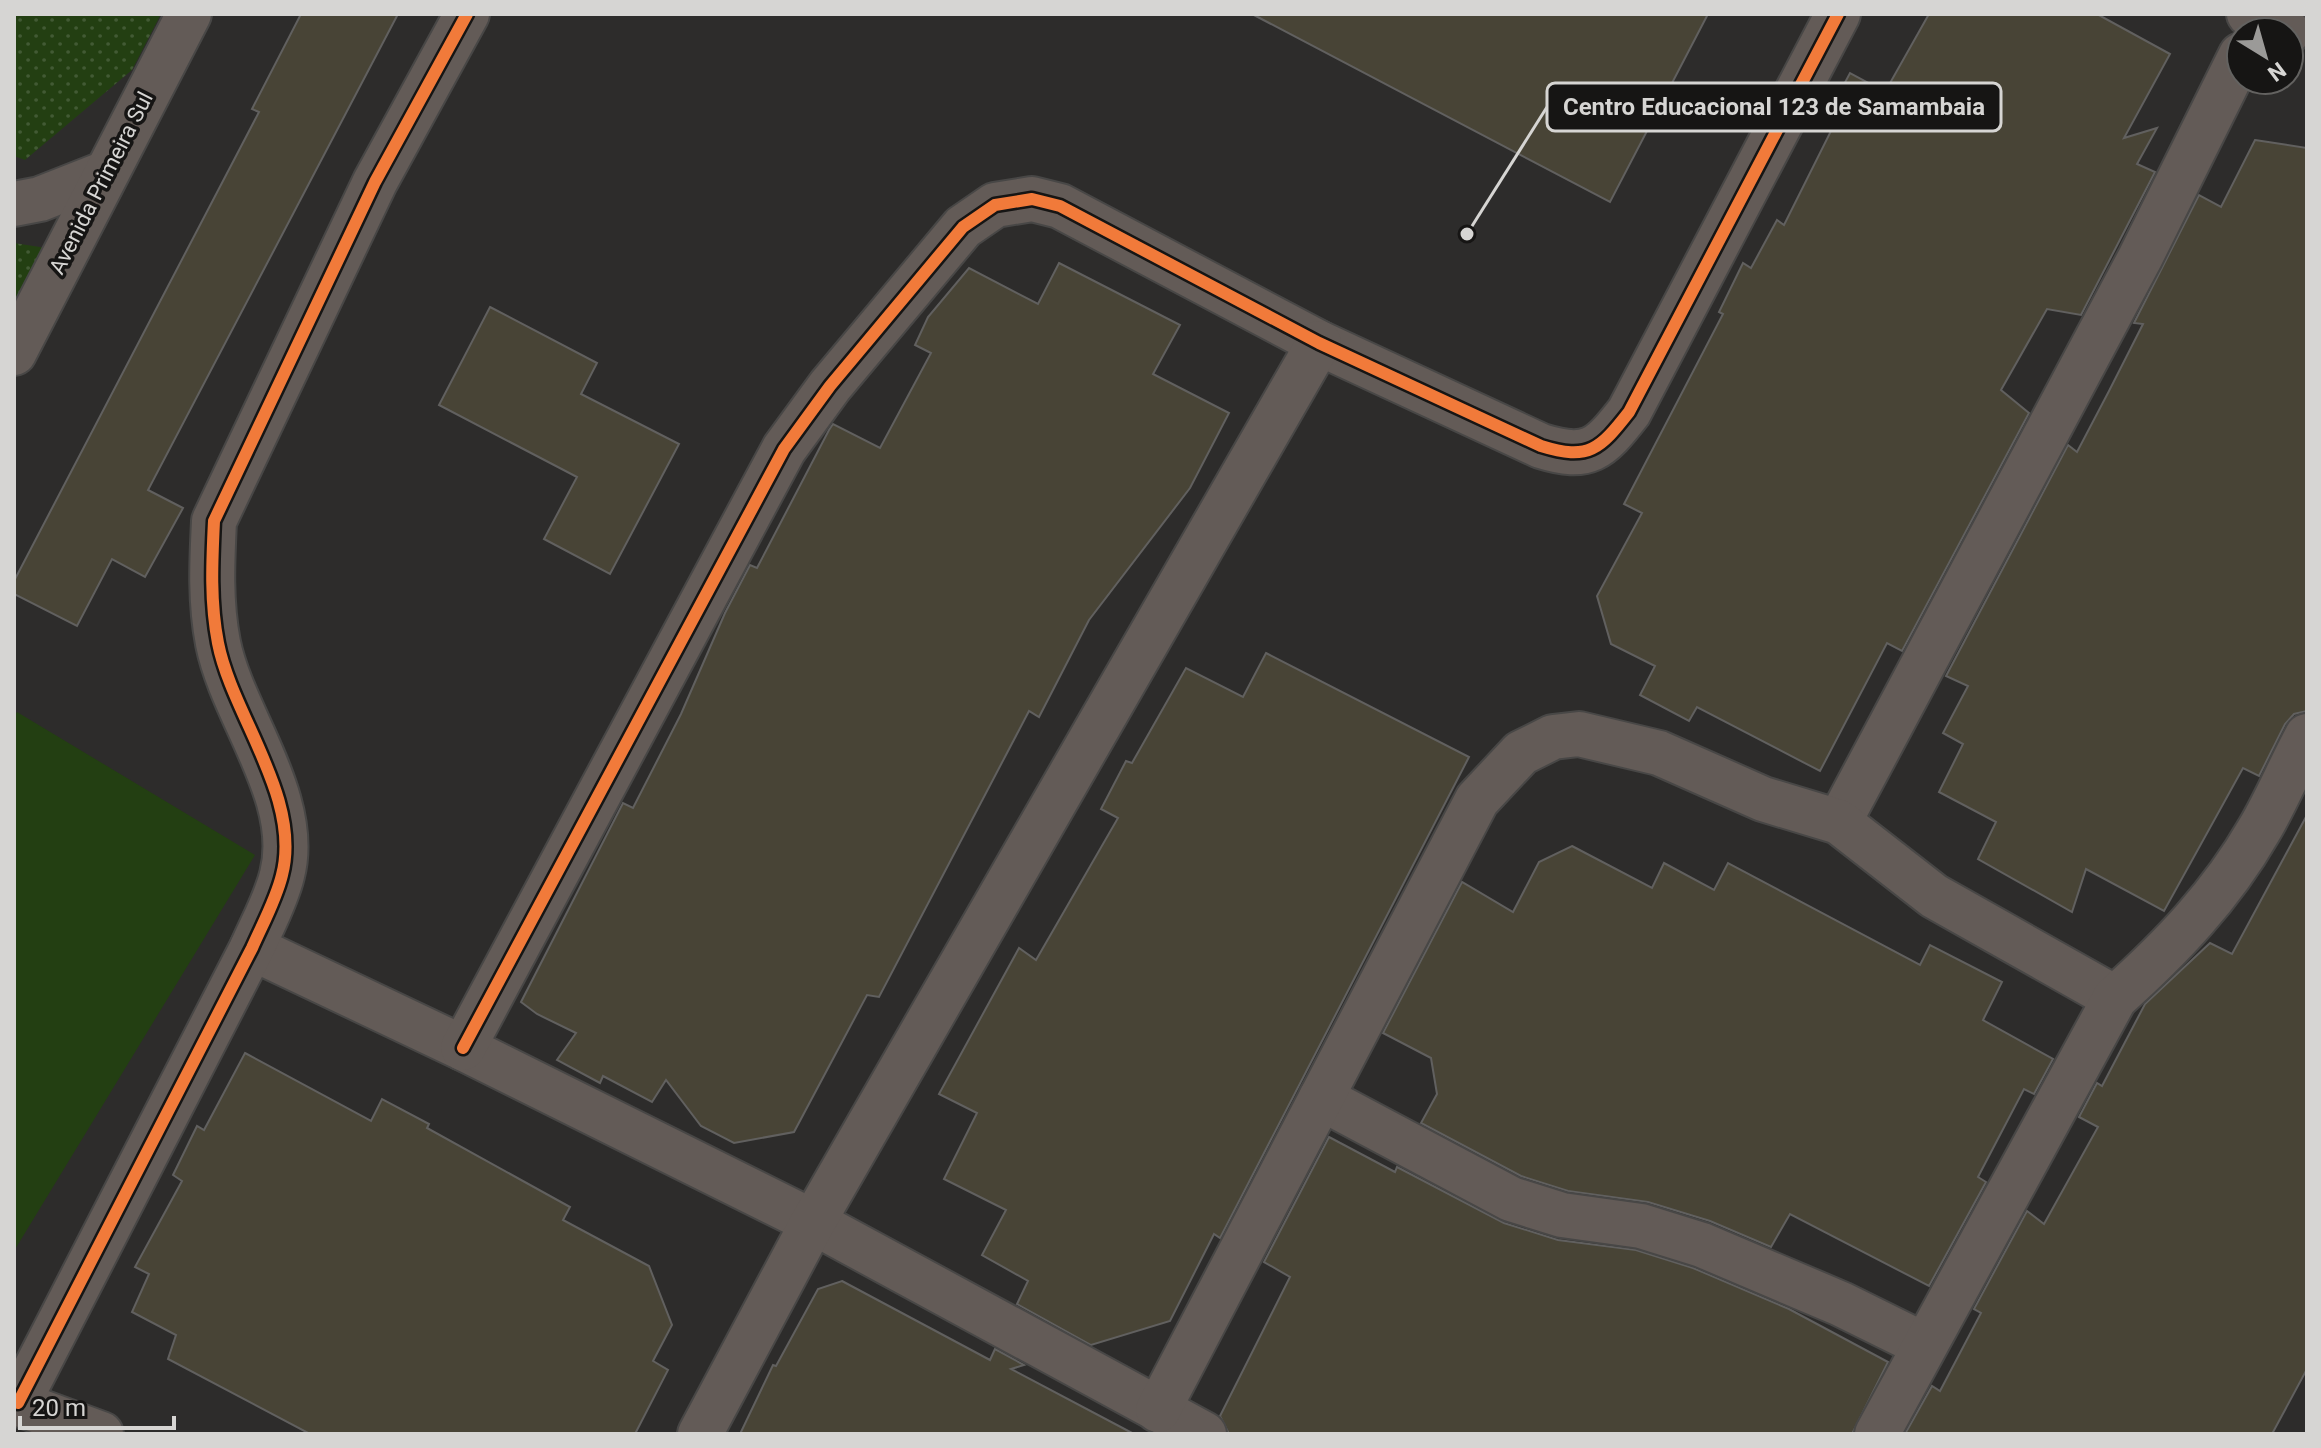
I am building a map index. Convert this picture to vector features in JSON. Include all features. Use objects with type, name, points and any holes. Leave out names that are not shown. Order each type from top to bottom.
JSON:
[{"type":"street","name":"Avenida Primeira Sul","points":[[14,353],[189,14]]},
{"type":"street","points":[[101,1434],[16,1402],[252,948],[283,874],[284,826],[270,778],[218,645],[211,577],[214,521],[375,182],[467,14]]},
{"type":"street","points":[[463,1048],[784,449],[830,386],[963,227],[995,205],[1032,199],[1060,206],[1319,343],[1541,446],[1567,454],[1591,452],[1611,436],[1629,412],[1838,14]]},
{"type":"street","points":[[1839,822],[2228,96]]},
{"type":"street","points":[[14,204],[40,199],[106,173]]},
{"type":"street","points":[[700,1434],[813,1222],[1319,343]]},
{"type":"street","points":[[1158,1410],[1477,800],[1499,773],[1536,744],[1579,734],[1659,753],[1763,799],[1839,822],[1934,896],[2115,998]]},
{"type":"street","points":[[1877,1434],[2115,998],[2161,956],[2208,906],[2259,830],[2307,736]]},
{"type":"street","points":[[252,948],[463,1048],[813,1222],[1204,1434]]},
{"type":"street","points":[[1321,1098],[1511,1199],[1562,1215],[1641,1226],[1702,1245],[1841,1304],[1924,1345]]},
{"type":"green space","points":[[14,14],[161,14],[132,70],[25,160],[14,156]]},
{"type":"green space","points":[[14,243],[53,249],[14,316]]},
{"type":"green space","points":[[17,712],[255,855],[14,1251],[14,717]]},
{"type":"building","points":[[301,14],[398,14],[148,490],[183,508],[145,577],[112,559],[77,626],[14,594],[14,581],[259,112],[252,109]]},
{"type":"building","points":[[1252,14],[1708,14],[1610,202]]},
{"type":"building","points":[[1929,14],[2097,14],[2170,54],[2124,138],[2157,128],[2137,164],[2155,172],[2081,315],[2047,309],[2001,390],[2029,413],[1902,651],[1887,643],[1820,771],[1697,707],[1689,721],[1640,695],[1655,666],[1611,644],[1597,596],[1642,513],[1624,504],[1723,314],[1719,312],[1743,263],[1751,268],[1777,220],[1784,225],[1833,127],[1824,122],[1850,73],[1885,92]]},
{"type":"building","points":[[2255,140],[2307,148],[2307,711],[2294,714],[2285,724],[2259,776],[2243,768],[2164,911],[2086,869],[2072,912],[1978,859],[1996,822],[1939,792],[1963,744],[1943,733],[1968,686],[1946,676],[2068,445],[2077,452],[2143,324],[2134,323],[2199,195],[2221,207]]},
{"type":"building","points":[[1059,263],[1180,325],[1153,374],[1229,413],[1190,488],[1089,620],[1039,717],[1029,711],[879,997],[867,995],[794,1132],[734,1143],[701,1126],[666,1080],[652,1102],[603,1076],[600,1083],[557,1060],[576,1033],[537,1014],[521,1002],[623,803],[633,808],[681,714],[725,613],[750,565],[757,568],[829,430],[833,424],[880,448],[931,353],[915,345],[928,317],[969,268],[1038,304]]},
{"type":"building","points":[[490,307],[597,363],[581,394],[679,444],[610,574],[544,539],[577,477],[439,405]]},
{"type":"building","points":[[1266,653],[1469,757],[1220,1238],[1214,1234],[1170,1321],[1091,1345],[1017,1304],[1028,1281],[982,1255],[1006,1210],[944,1179],[977,1113],[939,1094],[1019,948],[1036,960],[1118,818],[1101,809],[1126,761],[1132,763],[1186,668],[1243,697]]},
{"type":"building","points":[[2307,815],[2307,1369],[2272,1434],[1905,1434],[1932,1386],[1940,1391],[1981,1313],[1974,1309],[2027,1211],[2044,1224],[2098,1127],[2079,1117],[2097,1083],[2102,1086],[2145,1004],[2210,943],[2232,954]]},
{"type":"building","points":[[1572,846],[1652,888],[1664,863],[1714,890],[1728,863],[1920,965],[1930,945],[2002,982],[1983,1020],[2053,1059],[2034,1094],[2024,1089],[1978,1177],[1986,1182],[1929,1286],[1790,1214],[1771,1247],[1710,1221],[1648,1202],[1568,1191],[1521,1176],[1421,1123],[1437,1094],[1431,1058],[1383,1033],[1462,882],[1513,912],[1539,862]]},
{"type":"building","points":[[245,1053],[371,1121],[382,1099],[429,1124],[427,1128],[570,1207],[563,1220],[649,1266],[672,1325],[653,1361],[668,1370],[635,1434],[310,1434],[168,1359],[176,1335],[132,1312],[149,1274],[135,1267],[182,1181],[173,1175],[197,1126],[204,1130]]},
{"type":"building","points":[[1329,1137],[1395,1172],[1397,1167],[1504,1223],[1558,1240],[1636,1250],[1693,1268],[1789,1309],[1888,1362],[1852,1434],[1229,1434],[1220,1416],[1290,1277],[1264,1262]]},
{"type":"building","points":[[842,1281],[990,1360],[995,1349],[1024,1365],[1011,1369],[1134,1434],[740,1434],[773,1365],[776,1366],[818,1289]]},
{"type":"cycle path","points":[[18,1403],[273,903],[282,875],[286,846],[282,816],[263,757],[237,699],[218,643],[212,567],[214,521],[375,182],[467,14]]},
{"type":"cycle path","points":[[463,1048],[784,449],[830,386],[963,227],[995,205],[1032,199],[1060,206],[1319,343],[1541,446],[1582,452],[1601,443],[1629,412],[1838,14]]},
{"type":"place","name":"Centro Educacional 123 de Samambaia","points":[[1467,234]]}]
